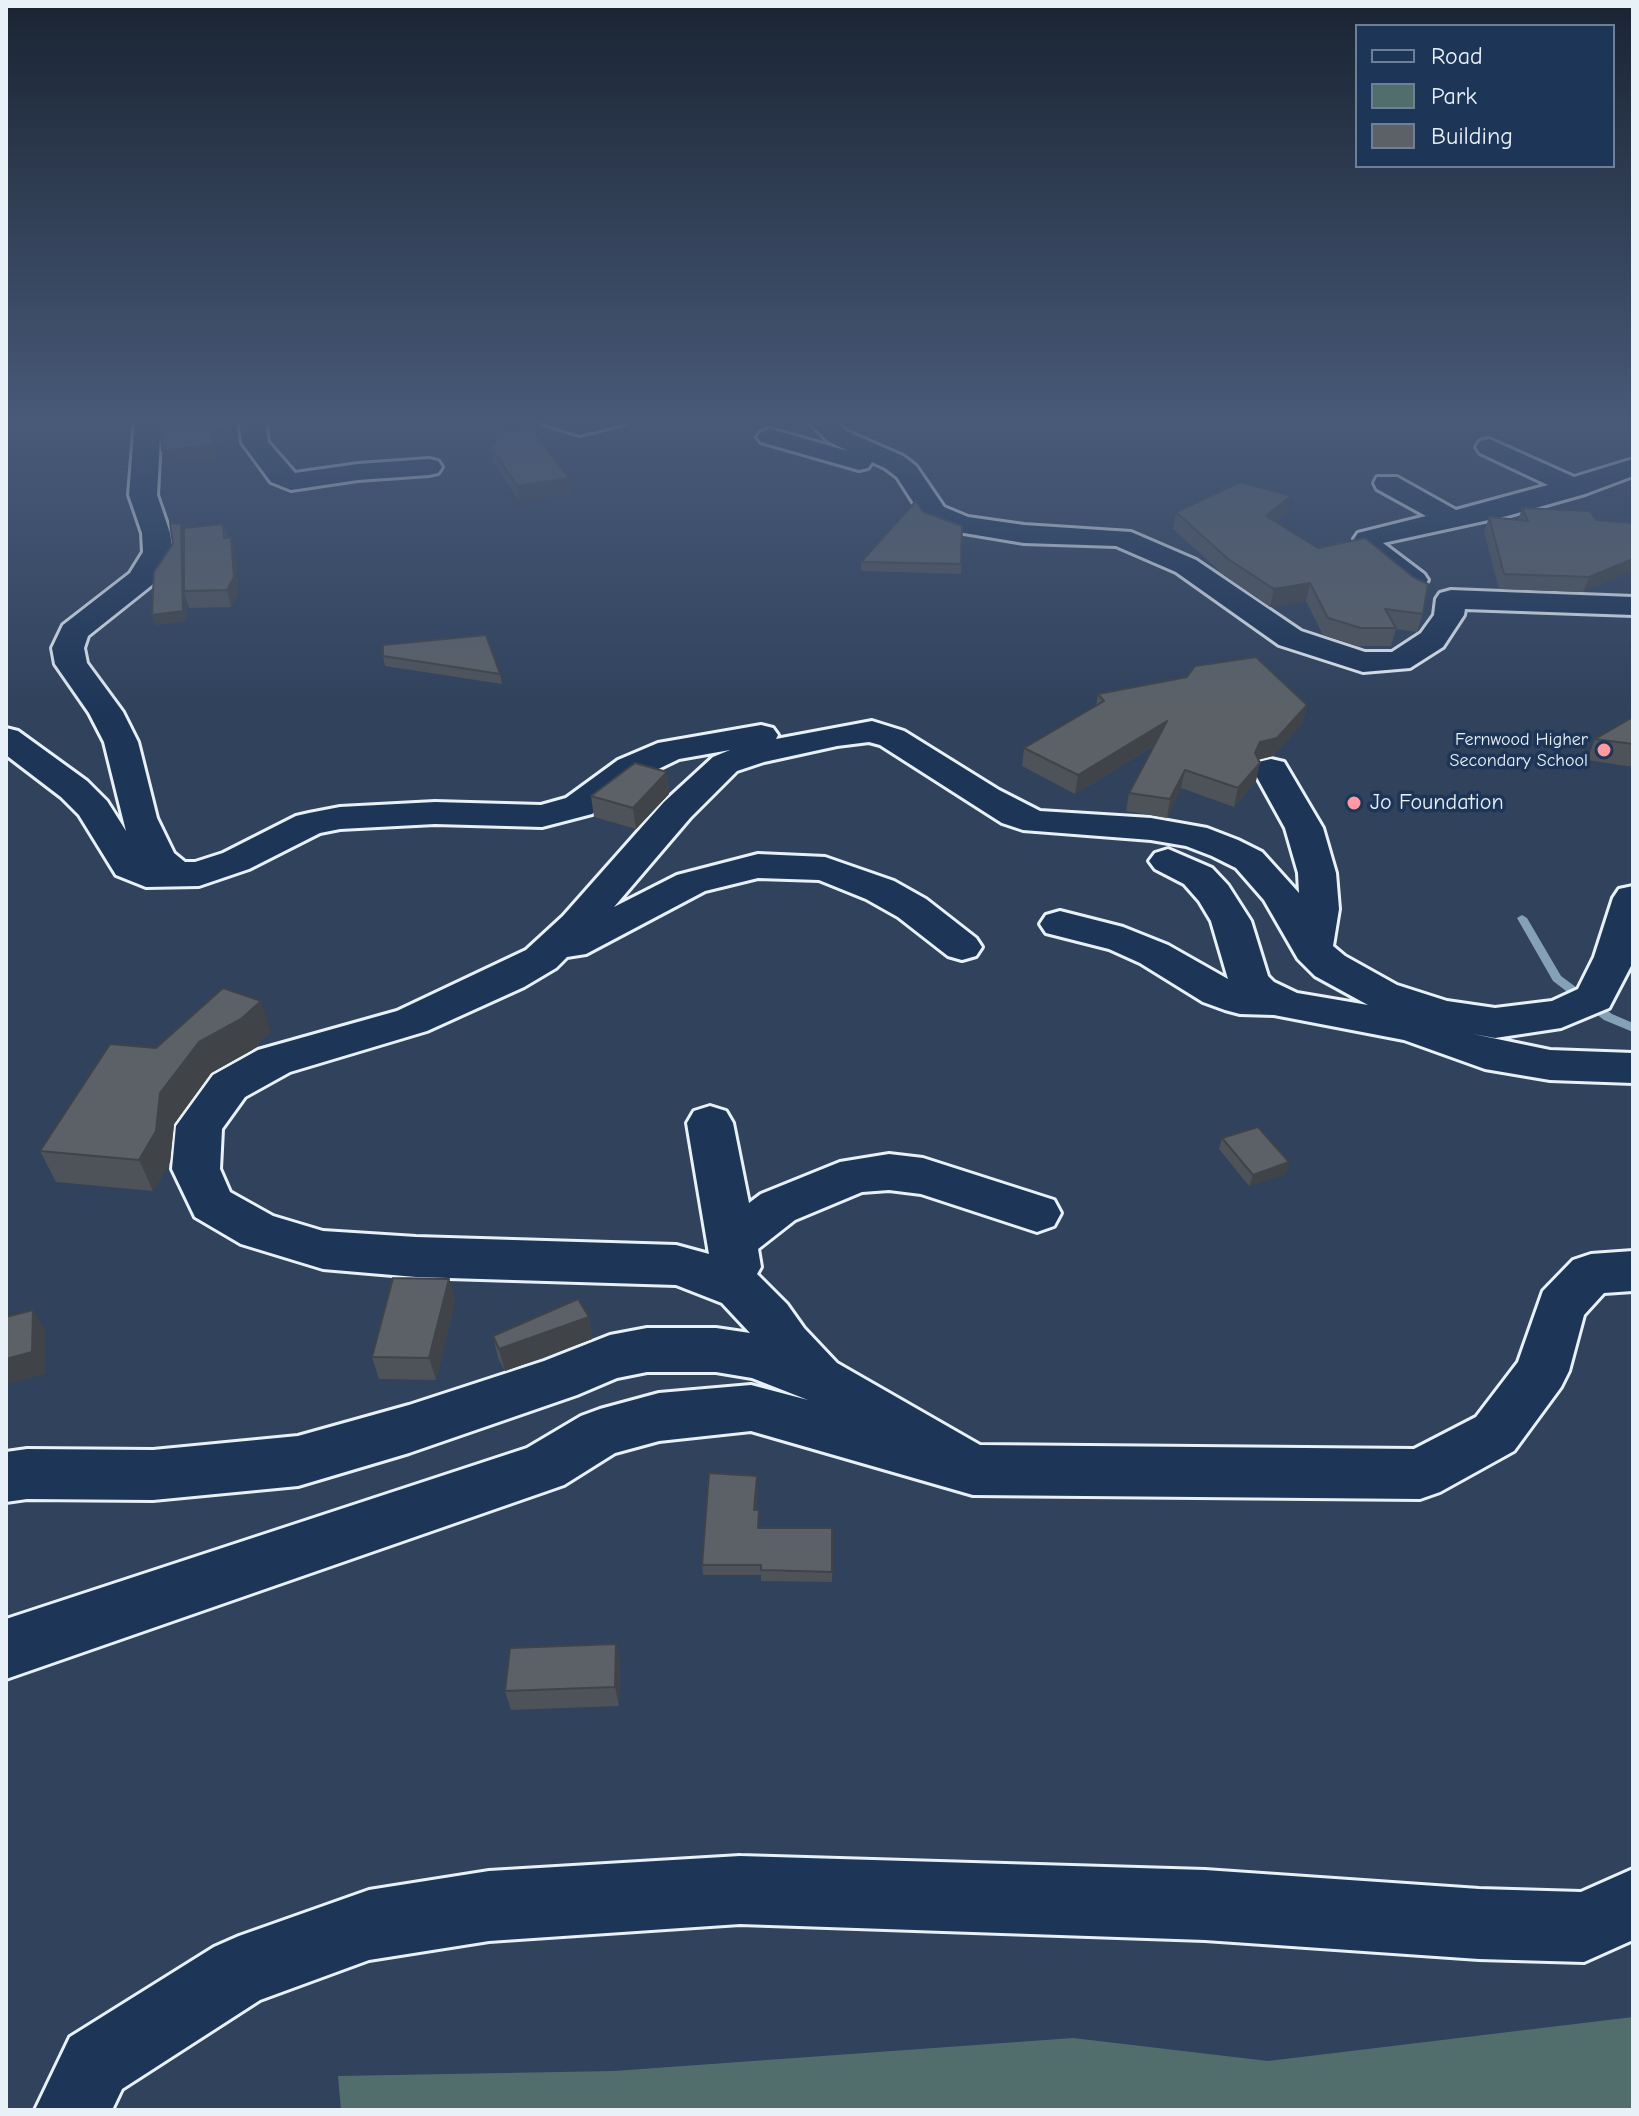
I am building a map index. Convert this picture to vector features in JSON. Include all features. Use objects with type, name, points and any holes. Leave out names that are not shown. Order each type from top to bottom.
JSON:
[{"type":"street","points":[[151,518],[158,552],[141,579],[74,632],[68,648],[71,664],[106,712],[121,742],[139,818],[157,858],[175,874]]},
{"type":"street","points":[[945,518],[962,525],[1024,534],[1121,538],[1134,542],[1186,566],[1290,638],[1363,662],[1399,661],[1432,640],[1449,615],[1451,599]]},
{"type":"street","points":[[1450,518],[1454,520]]},
{"type":"street","points":[[1463,518],[1368,539],[1369,547],[1409,578],[1451,599],[1633,606]]},
{"type":"street","points":[[6,738],[74,789],[94,809],[130,867],[146,875],[199,874],[236,861],[309,824],[340,818],[435,813],[542,816],[579,806],[631,768],[670,750],[788,731],[872,731],[892,738],[1015,815],[1036,822],[1138,828],[1194,836],[1249,860],[1278,892],[1300,924],[1312,950],[1330,966],[1382,995],[1444,1015],[1495,1023],[1561,1014],[1594,998],[1615,957],[1633,898]]},
{"type":"street","points":[[541,959],[577,925],[677,810],[725,764],[803,742],[872,731]]},
{"type":"street","points":[[1271,770],[1304,828],[1317,873],[1319,909],[1312,950]]},
{"type":"street","points":[[1168,861],[1198,876],[1214,894],[1231,921],[1249,981],[1274,1001]]},
{"type":"street","points":[[818,1379],[740,1289],[703,1272],[676,1265],[416,1257],[323,1250],[258,1231],[212,1204],[196,1169],[199,1126],[229,1086],[274,1061],[412,1021],[509,977],[691,883],[758,866],[825,869],[850,877],[912,908],[962,947]]},
{"type":"street","points":[[1278,892],[1282,938],[1296,970],[1327,994],[1403,1026],[1485,1054],[1550,1065],[1633,1068]]},
{"type":"street","points":[[1060,924],[1123,940],[1240,1000],[1274,1001],[1403,1026]]},
{"type":"street","points":[[710,1123],[740,1289]]},
{"type":"street","points":[[731,1242],[778,1207],[857,1175],[889,1172],[923,1176],[1037,1213]]},
{"type":"street","points":[[6,1649],[544,1467],[600,1433],[659,1417],[751,1408],[973,1470],[1420,1474],[1495,1434],[1542,1371],[1561,1306],[1591,1274],[1633,1271]]},
{"type":"street","points":[[6,1477],[27,1474],[153,1475],[298,1461],[454,1414],[558,1379],[610,1357],[647,1350],[716,1350],[754,1356],[818,1379],[973,1470]]},
{"type":"street","points":[[73,2110],[96,2063],[239,1972],[369,1925],[489,1906],[740,1890],[1205,1905],[1479,1924],[1584,1927],[1633,1903]]},
{"type":"green space","points":[[1633,2017],[1633,2110],[341,2110],[338,2076],[614,2071],[1073,2038],[1268,2061]]},
{"type":"building","points":[[901,518],[939,518],[962,526],[961,564],[861,562]]},
{"type":"building","points":[[1182,518],[1269,518],[1318,548],[1365,538],[1413,577],[1428,584],[1423,614],[1385,609],[1396,628],[1361,628],[1328,618],[1310,583],[1274,589],[1228,559]]},
{"type":"building","points":[[1489,518],[1528,521],[1526,518],[1594,518],[1633,523],[1633,559],[1589,577],[1504,574]]},
{"type":"building","points":[[170,523],[181,524],[183,611],[152,615],[154,572],[173,544]]},
{"type":"building","points":[[223,524],[224,538],[231,537],[234,577],[227,590],[184,591],[184,528]]},
{"type":"building","points":[[486,635],[500,674],[383,656],[383,645]]},
{"type":"building","points":[[1256,657],[1307,705],[1277,738],[1260,742],[1255,753],[1260,763],[1238,788],[1185,770],[1170,799],[1129,793],[1167,721],[1078,775],[1024,748],[1104,701],[1098,694],[1187,677],[1195,666]]},
{"type":"building","points":[[1633,717],[1633,744],[1595,739]]},
{"type":"building","points":[[635,763],[667,772],[633,808],[591,796]]},
{"type":"building","points":[[223,988],[261,1001],[241,1019],[199,1042],[160,1093],[156,1131],[139,1160],[40,1151],[110,1044],[156,1048]]},
{"type":"building","points":[[1258,1127],[1289,1162],[1253,1175],[1222,1138]]},
{"type":"building","points":[[393,1278],[449,1279],[429,1358],[372,1357]]},
{"type":"building","points":[[578,1299],[589,1317],[499,1349],[493,1336]]},
{"type":"building","points":[[33,1310],[32,1352],[6,1359],[6,1317]]},
{"type":"building","points":[[709,1473],[757,1476],[754,1510],[759,1510],[758,1528],[832,1528],[832,1572],[761,1570],[761,1565],[702,1565]]},
{"type":"building","points":[[616,1644],[615,1687],[505,1691],[510,1648]]},
{"type":"waterway","points":[[1522,918],[1557,978],[1608,1017],[1633,1028]]},
{"type":"place","name":"Fernwood Higher Secondary School","points":[[1604,750]]},
{"type":"place","name":"Jo Foundation","points":[[1354,803]]}]
